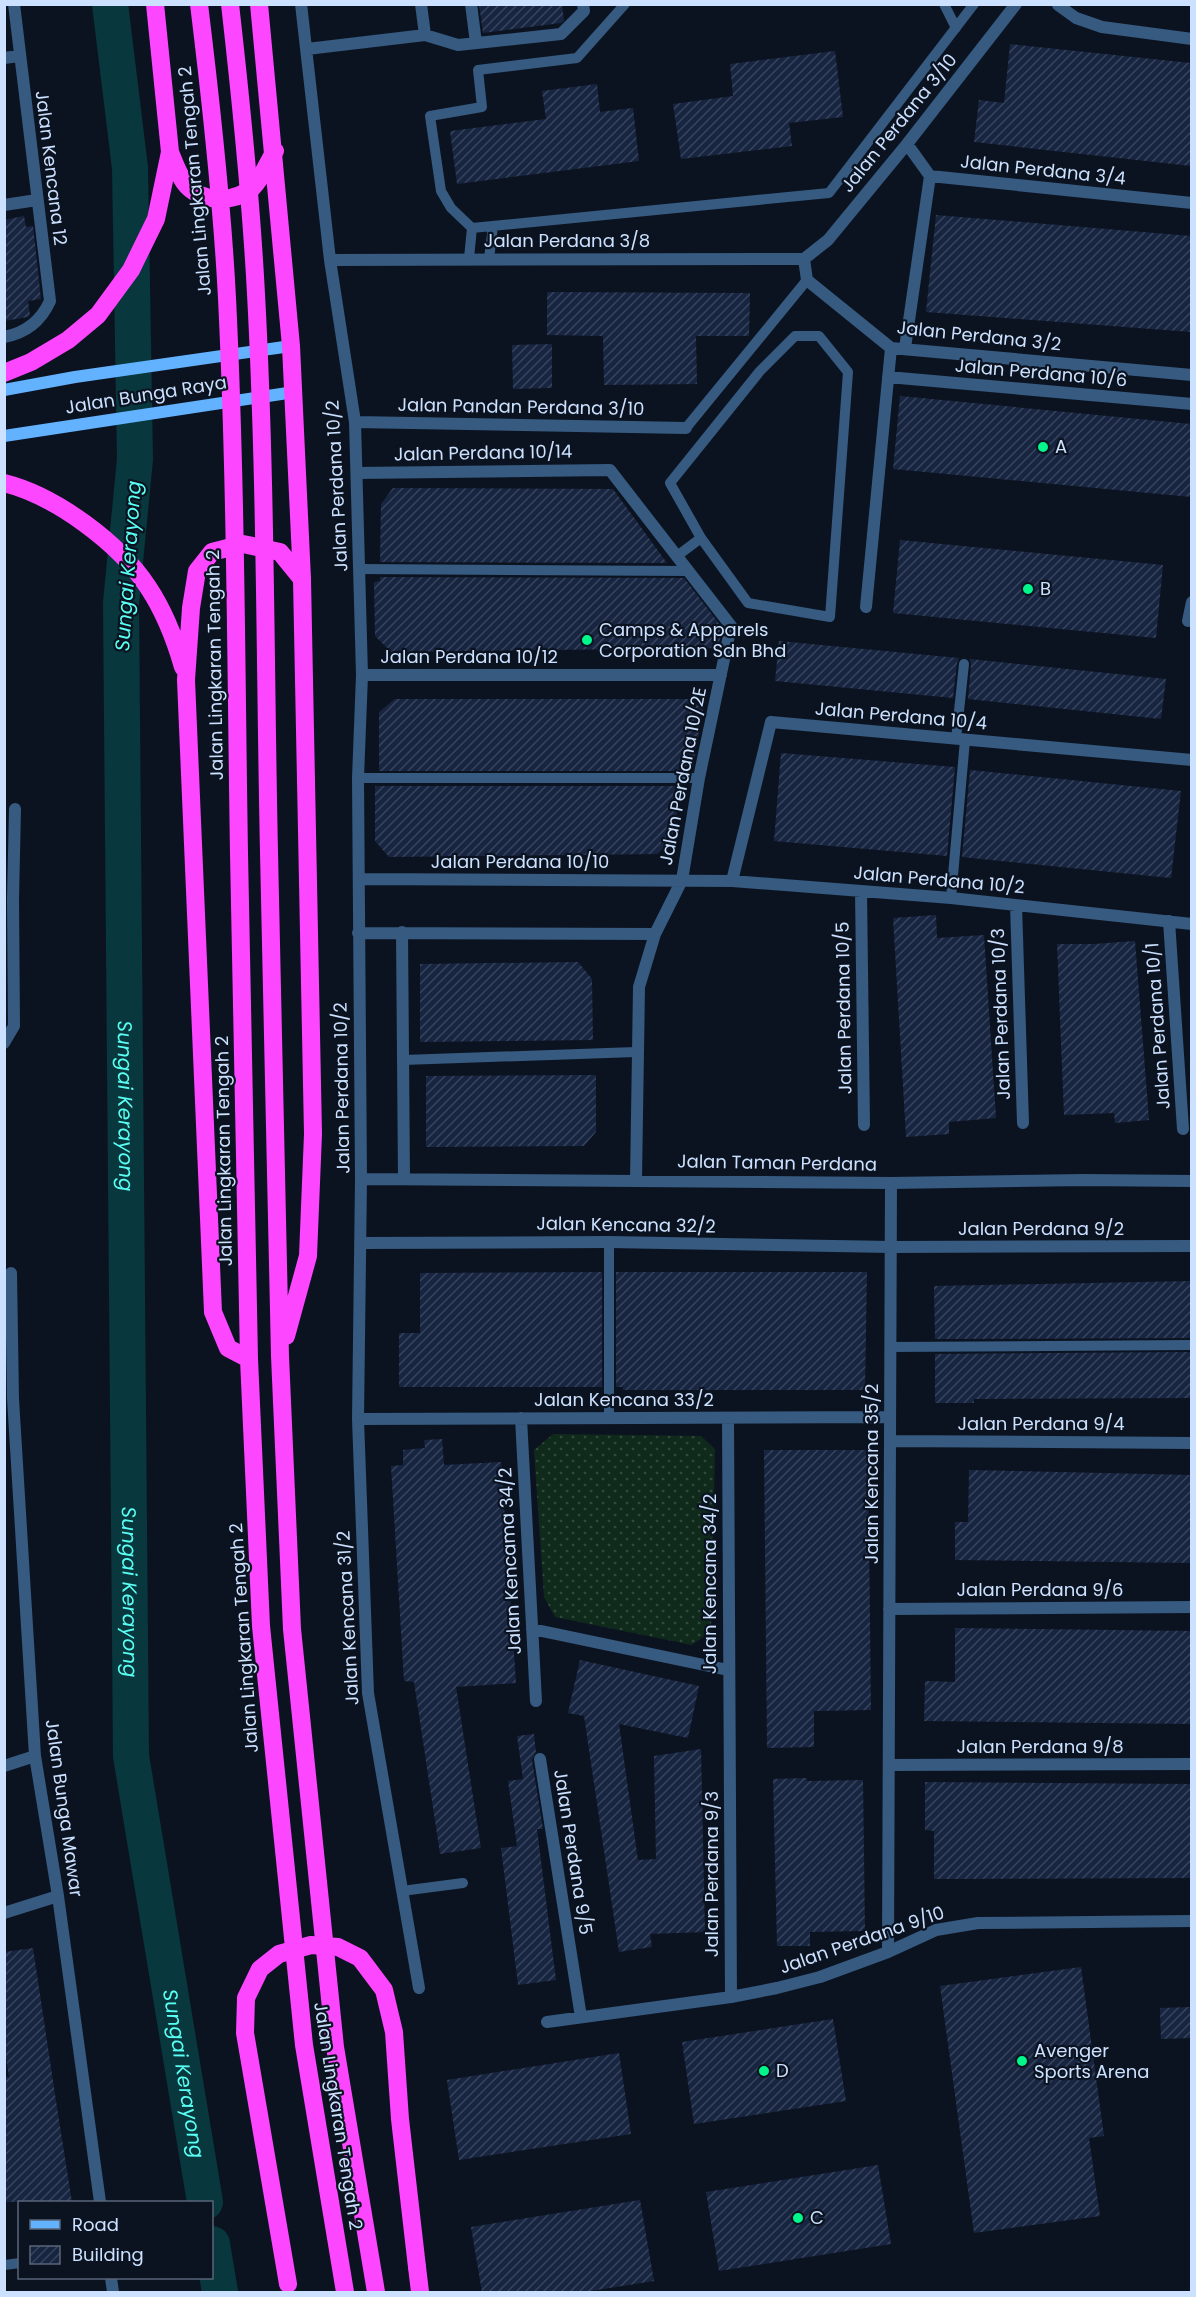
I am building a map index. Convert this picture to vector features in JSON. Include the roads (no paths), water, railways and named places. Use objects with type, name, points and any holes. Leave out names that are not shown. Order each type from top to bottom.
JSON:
[{"type":"highway","points":[[4,373],[31,362],[69,340],[98,315],[119,289],[142,250],[156,219],[170,152],[155,4]]},
{"type":"highway","name":"Jalan Lingkaran Tengah 2","points":[[199,4],[215,138],[227,297],[249,1359],[261,1626],[304,2045],[345,2292]]},
{"type":"highway","name":"Jalan Lingkaran Tengah 2","points":[[230,4],[245,138],[256,294],[262,462],[280,1356],[292,1629],[335,2048],[376,2292]]},
{"type":"highway","points":[[259,4],[275,151],[294,392],[302,579],[313,1145],[308,1256],[280,1356]]},
{"type":"highway","points":[[170,152],[183,181],[193,192],[206,198],[223,199],[241,196],[255,185],[275,151]]},
{"type":"highway","points":[[4,483],[41,496],[74,515],[113,547],[148,586],[173,635],[186,680]]},
{"type":"highway","points":[[249,1359],[228,1348],[213,1312],[186,680],[191,608],[197,571],[212,552],[243,544],[280,552],[302,579]]},
{"type":"highway","points":[[289,2288],[245,2033],[246,1998],[260,1969],[279,1954],[311,1945],[338,1947],[360,1958],[384,1990],[394,2032],[400,2119],[420,2292]]},
{"type":"street","name":"Jalan Kencana 12","points":[[4,337],[26,330],[37,322],[45,313],[50,301],[14,4]]},
{"type":"street","name":"Jalan Perdana 10/2","points":[[301,4],[330,260],[355,422],[362,675],[358,778],[362,1179],[360,1242]]},
{"type":"street","points":[[421,4],[424,35]]},
{"type":"street","points":[[471,4],[476,43]]},
{"type":"street","points":[[307,49],[424,35],[458,45],[561,34],[584,11],[583,4]]},
{"type":"street","name":"Jalan Perdana 3/10","points":[[804,260],[828,240],[907,144],[1016,4]]},
{"type":"street","points":[[1058,5],[1076,18],[1102,27],[1191,39]]},
{"type":"street","points":[[4,58],[19,56]]},
{"type":"street","points":[[906,348],[930,176],[907,144]]},
{"type":"street","name":"Jalan Perdana 3/4","points":[[930,176],[1191,203]]},
{"type":"street","points":[[4,205],[37,200]]},
{"type":"street","name":"Jalan Perdana 3/8","points":[[330,260],[469,258],[804,260]]},
{"type":"street","points":[[804,260],[807,280]]},
{"type":"street","name":"Jalan Perdana 3/2","points":[[807,280],[891,348],[1191,375]]},
{"type":"street","name":"Jalan Bunga Raya","points":[[4,390],[75,377],[291,346]]},
{"type":"street","points":[[866,607],[891,348]]},
{"type":"street","name":"Jalan Perdana 10/6","points":[[888,377],[1191,404]]},
{"type":"street","name":"Jalan Bunga Raya","points":[[4,436],[294,392]]},
{"type":"street","name":"Jalan Pandan Perdana 3/10","points":[[355,422],[686,428]]},
{"type":"street","name":"Jalan Perdana 10/14","points":[[357,473],[610,470]]},
{"type":"street","name":"Jalan Perdana 10/2E","points":[[610,470],[731,626],[699,778],[682,880]]},
{"type":"street","points":[[1188,621],[1191,602]]},
{"type":"street","name":"Jalan Perdana 10/12","points":[[362,675],[721,675]]},
{"type":"street","name":"Jalan Perdana 10/4","points":[[732,881],[771,722],[1191,760]]},
{"type":"street","points":[[4,1043],[14,1026],[9,899],[15,809]]},
{"type":"street","name":"Jalan Perdana 10/10","points":[[359,879],[682,880]]},
{"type":"street","points":[[636,1180],[636,1052],[639,987],[655,934],[682,880]]},
{"type":"street","name":"Jalan Perdana 10/2","points":[[682,880],[732,881],[951,898],[1191,924]]},
{"type":"street","name":"Jalan Perdana 10/5","points":[[861,891],[864,1125]]},
{"type":"street","name":"Jalan Perdana 10/3","points":[[1016,905],[1023,1123]]},
{"type":"street","name":"Jalan Perdana 10/1","points":[[1169,921],[1183,1129]]},
{"type":"street","points":[[402,932],[404,1178]]},
{"type":"street","points":[[358,933],[655,934]]},
{"type":"street","name":"Jalan Taman Perdana","points":[[362,1179],[891,1183],[1191,1181]]},
{"type":"street","name":"Jalan Kencana 35/2","points":[[888,1952],[891,1183]]},
{"type":"street","name":"Jalan Kencana 32/2","points":[[360,1242],[609,1242],[891,1247]]},
{"type":"street","name":"Jalan Kencana 31/2","points":[[360,1242],[358,1419],[368,1693],[419,1988]]},
{"type":"street","name":"Jalan Perdana 9/2","points":[[891,1247],[1191,1246]]},
{"type":"street","name":"Jalan Bunga Mawar","points":[[11,1273],[9,1399],[35,1756],[58,1896],[100,2201]]},
{"type":"street","name":"Jalan Kencana 33/2","points":[[358,1419],[890,1417]]},
{"type":"street","name":"Jalan Kencama 34/2","points":[[521,1418],[536,1701]]},
{"type":"street","name":"Jalan Kencana 34/2","points":[[728,1418],[729,1750]]},
{"type":"street","name":"Jalan Perdana 9/4","points":[[890,1441],[1191,1443]]},
{"type":"street","name":"Jalan Perdana 9/6","points":[[890,1609],[1191,1607]]},
{"type":"street","points":[[532,1629],[729,1670]]},
{"type":"street","name":"Jalan Perdana 9/3","points":[[729,1750],[731,1997]]},
{"type":"street","points":[[4,1766],[35,1756]]},
{"type":"street","name":"Jalan Perdana 9/5","points":[[540,1759],[581,2017]]},
{"type":"street","name":"Jalan Perdana 9/8","points":[[889,1765],[1191,1764]]},
{"type":"street","points":[[4,1913],[58,1896]]},
{"type":"street","name":"Jalan Perdana 9/10","points":[[547,2022],[731,1997],[777,1988],[820,1977],[888,1952],[936,1930],[978,1923],[1191,1921]]},
{"type":"lane","points":[[625,4],[577,57],[478,70],[482,108],[430,116],[441,191],[451,208],[472,228],[830,193],[974,4]]},
{"type":"lane","points":[[944,4],[956,28]]},
{"type":"lane","points":[[489,259],[493,226]]},
{"type":"lane","points":[[469,258],[472,228]]},
{"type":"lane","points":[[686,428],[807,280]]},
{"type":"lane","points":[[795,336],[819,336],[848,372],[830,617],[748,603],[700,538],[670,483],[760,371],[795,336]]},
{"type":"lane","points":[[677,556],[700,538]]},
{"type":"lane","points":[[358,569],[689,571]]},
{"type":"lane","points":[[951,898],[964,664]]},
{"type":"lane","points":[[358,778],[699,778]]},
{"type":"lane","points":[[403,1060],[636,1052]]},
{"type":"lane","points":[[609,1242],[609,1418]]},
{"type":"lane","points":[[890,1347],[1190,1345]]},
{"type":"lane","points":[[402,1891],[463,1883]]},
{"type":"waterway","name":"Sungai Kerayong","points":[[110,4],[130,168],[135,459],[121,603],[131,1756],[205,2201]]},
{"type":"waterway","name":"Sungai Kerayong","points":[[213,2250],[220,2292]]},
{"type":"place","name":"A","points":[[1043,447]]},
{"type":"place","name":"B","points":[[1028,589]]},
{"type":"place","name":"Camps & Apparels Corporation Sdn Bhd","points":[[587,640]]},
{"type":"place","name":"Avenger Sports Arena","points":[[1022,2061]]},
{"type":"place","name":"D","points":[[764,2071]]},
{"type":"place","name":"C","points":[[798,2218]]}]
